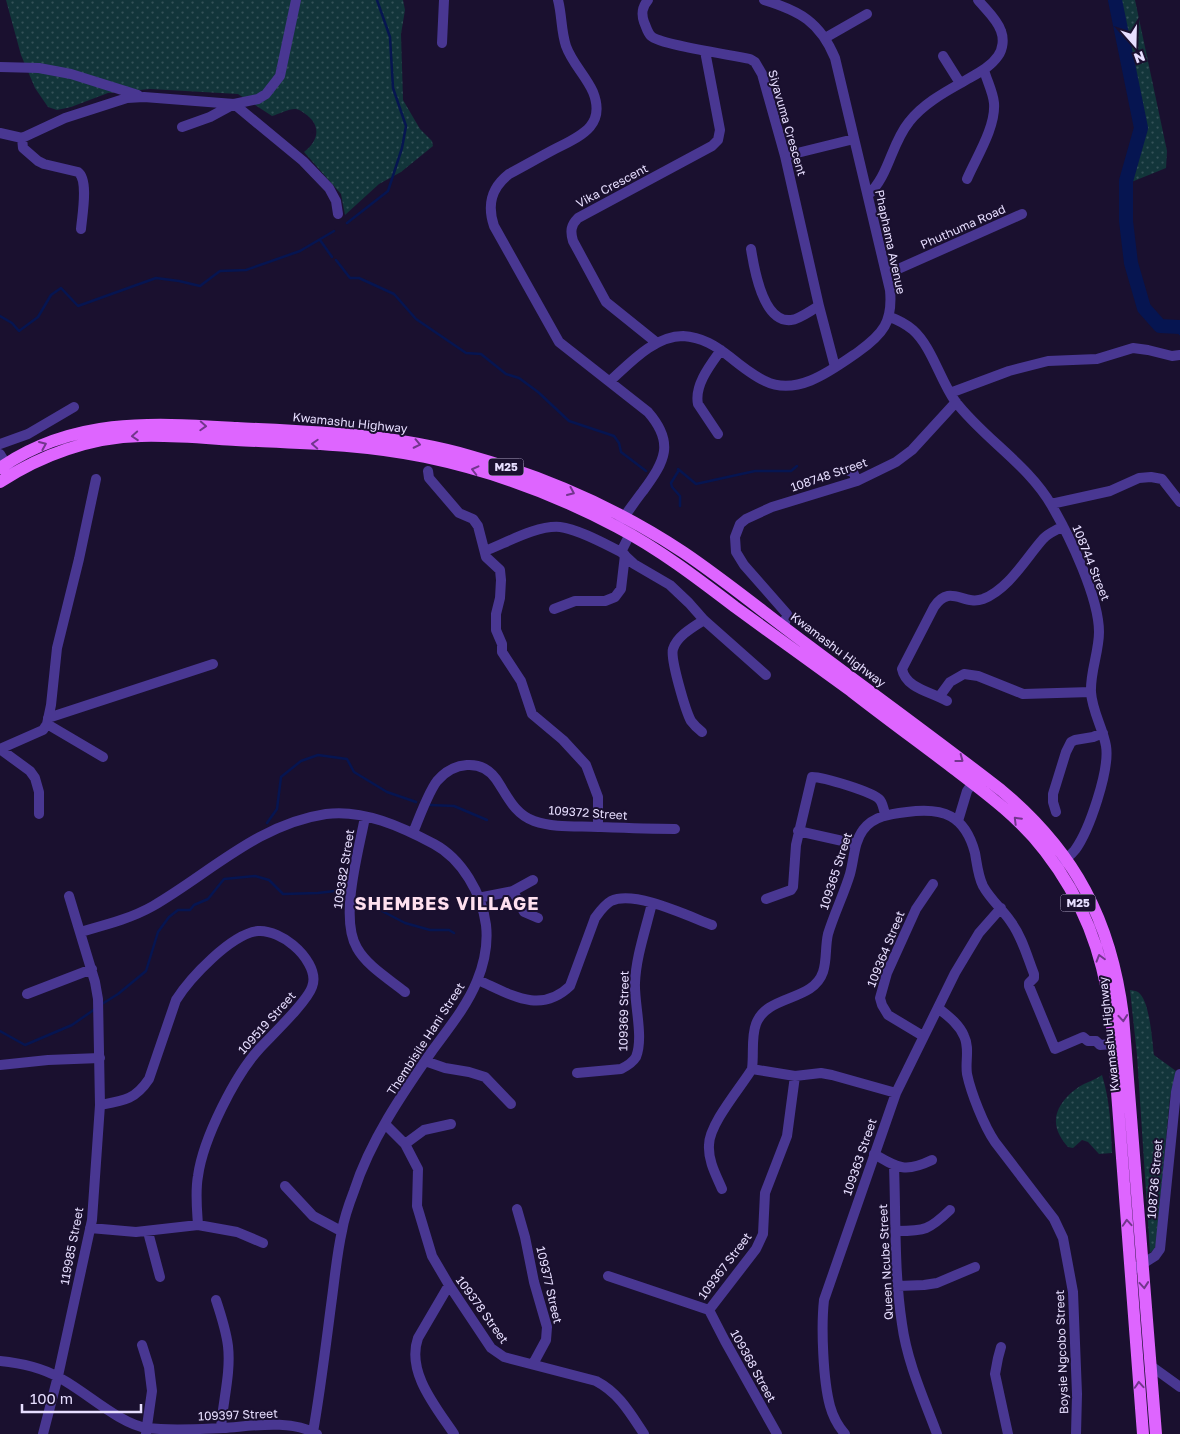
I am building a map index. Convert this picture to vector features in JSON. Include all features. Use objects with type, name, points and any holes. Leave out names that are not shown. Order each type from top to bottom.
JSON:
[{"type":"main road","name":"Kwamashu Highway","points":[[0,482],[5,465],[29,451],[81,432],[124,425],[175,431],[351,434],[404,441],[496,463],[552,483],[605,507],[630,534],[678,564],[976,778]]},
{"type":"main road","name":"Kwamashu Highway","points":[[620,522],[684,553],[784,627],[976,778],[1044,850],[1061,862],[1092,901],[1109,946],[1119,984],[1123,1016],[1143,1434]]},
{"type":"main road","name":"Kwamashu Highway","points":[[1061,862],[1072,891],[1085,917],[1100,958],[1111,1013],[1136,1268],[1151,1366],[1156,1434]]},
{"type":"street","points":[[182,127],[210,117],[234,104],[258,98],[266,94],[277,83],[296,0]]},
{"type":"street","points":[[442,43],[444,0]]},
{"type":"street","points":[[558,0],[566,46],[572,62],[592,90],[597,103],[595,120],[585,133],[501,180],[492,196],[491,216],[494,226],[559,342],[648,412],[658,423],[663,435],[663,460],[658,471],[620,522]]},
{"type":"street","name":"Siyavuma Crescent","points":[[648,0],[644,4],[642,13],[650,35],[655,39],[755,62],[765,81],[836,367]]},
{"type":"street","name":"Phaphama Avenue","points":[[764,0],[791,8],[802,15],[825,38],[835,58],[887,274],[891,299],[890,317]]},
{"type":"street","points":[[868,195],[880,181],[908,122],[924,107],[960,83],[984,70],[998,56],[1003,44],[997,22],[978,0]]},
{"type":"street","points":[[825,38],[867,14]]},
{"type":"street","name":"Vika Crescent","points":[[657,343],[606,302],[573,240],[570,230],[578,218],[712,146],[718,140],[720,130],[705,51]]},
{"type":"street","points":[[943,56],[960,83]]},
{"type":"street","points":[[0,67],[39,68],[71,74],[144,96],[234,104],[303,161],[329,188],[336,201],[338,214]]},
{"type":"street","points":[[967,179],[988,134],[994,115],[994,101],[984,70]]},
{"type":"street","points":[[0,133],[22,138],[65,118],[121,99],[144,96]]},
{"type":"street","points":[[22,138],[23,148],[38,162],[82,174],[84,183],[82,229]]},
{"type":"street","points":[[785,156],[854,139]]},
{"type":"street","name":"Phuthuma Road","points":[[887,274],[1022,214]]},
{"type":"street","points":[[751,249],[760,289],[764,300],[772,311],[784,319],[790,320],[820,306]]},
{"type":"street","points":[[610,381],[645,350],[669,338],[682,336],[711,343],[749,372],[766,382],[779,385],[803,384],[836,367],[871,342],[886,325],[890,317]]},
{"type":"street","name":"108744 Street","points":[[890,317],[904,323],[920,338],[953,398],[1013,459],[1051,504],[1085,576],[1098,616],[1099,636],[1091,692],[1093,706],[1103,733],[1107,752],[1102,780],[1082,838],[1074,852],[1061,862]]},
{"type":"street","points":[[953,398],[1009,371],[1037,363],[1097,358],[1137,348],[1172,356],[1180,355]]},
{"type":"street","points":[[718,434],[697,400],[703,379],[721,350]]},
{"type":"street","name":"108748 Street","points":[[784,627],[787,614],[744,565],[736,552],[737,529],[746,519],[772,507],[857,481],[903,458],[953,398]]},
{"type":"street","points":[[0,444],[28,434],[74,407]]},
{"type":"street","points":[[428,471],[429,478],[459,513],[473,519],[478,526],[490,561],[500,570],[500,593],[496,614],[496,630],[502,644],[502,652],[521,681],[532,714],[563,740],[586,765],[592,778],[599,806],[598,826]]},
{"type":"street","points":[[849,471],[853,472],[857,481]]},
{"type":"street","points":[[1051,504],[1110,491],[1145,476],[1162,479],[1180,502]]},
{"type":"street","points":[[38,814],[39,792],[35,778],[30,771],[0,749],[43,730],[47,721],[51,705],[57,648],[80,559],[96,479]]},
{"type":"street","points":[[1063,526],[1045,537],[1013,575],[990,595],[976,600],[946,595],[938,600],[902,669],[903,675],[912,684],[943,699],[954,679],[964,674],[970,674],[1023,694],[1091,692]]},
{"type":"street","points":[[485,551],[534,532],[554,527],[574,531],[623,554],[634,564],[670,585],[704,620],[766,675]]},
{"type":"street","points":[[554,609],[575,601],[605,601],[615,597],[621,589],[623,554],[630,534]]},
{"type":"street","points":[[702,732],[690,719],[681,693],[672,653],[675,645],[685,632],[704,620]]},
{"type":"street","points":[[47,721],[213,664]]},
{"type":"street","points":[[47,721],[103,757]]},
{"type":"street","points":[[1056,812],[1053,794],[1069,746],[1075,740],[1103,733]]},
{"type":"street","name":"109372 Street","points":[[412,832],[436,782],[446,773],[468,764],[479,766],[491,772],[517,811],[534,821],[557,825],[675,829]]},
{"type":"street","points":[[766,899],[791,890],[793,887],[798,831],[811,779],[817,777],[865,791],[875,796],[882,803],[884,815]]},
{"type":"street","points":[[976,778],[968,791],[958,821],[969,837],[984,888],[1016,930],[1034,974],[1034,978],[1028,986],[1055,1049],[1082,1037],[1088,1042],[1096,1041],[1100,1045],[1113,1044]]},
{"type":"street","name":"109365 Street","points":[[752,1069],[754,1033],[757,1021],[771,1006],[806,991],[816,984],[822,973],[828,935],[846,886],[856,844],[862,831],[872,821],[884,815],[931,810],[947,814],[958,821]]},
{"type":"street","name":"Thembisile Hani Street","points":[[80,932],[116,922],[152,906],[252,840],[278,827],[301,819],[342,812],[384,821],[412,832],[439,847],[454,859],[466,874],[478,898],[486,924],[485,953],[478,980],[471,995],[425,1061],[385,1124],[354,1188],[342,1231],[315,1433]]},
{"type":"street","name":"109382 Street","points":[[365,817],[352,886],[350,928],[353,940],[362,955],[372,966],[405,992]]},
{"type":"street","points":[[798,831],[856,844]]},
{"type":"street","points":[[478,898],[512,890],[533,880]]},
{"type":"street","name":"109364 Street","points":[[923,1036],[888,1015],[880,998],[887,973],[916,909],[933,884]]},
{"type":"street","points":[[512,890],[524,912],[538,918]]},
{"type":"street","name":"119985 Street","points":[[43,1434],[58,1376],[90,1228],[93,1210],[100,1105],[98,999],[92,969],[69,896]]},
{"type":"street","points":[[478,980],[531,1001],[552,999],[562,994],[570,986],[592,926],[602,908],[620,898],[652,903],[712,924]]},
{"type":"street","name":"109369 Street","points":[[577,1073],[621,1069],[627,1066],[636,1056],[638,1029],[635,984],[637,965],[652,903]]},
{"type":"street","name":"109363 Street","points":[[845,1434],[836,1421],[830,1406],[826,1386],[822,1314],[824,1300],[896,1093],[967,951],[1000,908]]},
{"type":"street","name":"109519 Street","points":[[100,1105],[128,1099],[143,1089],[150,1079],[176,1000],[181,992],[206,964],[238,938],[255,932],[270,933],[292,944],[305,958],[313,974],[314,981],[311,990],[303,1002],[240,1073],[208,1139],[198,1174],[198,1225]]},
{"type":"street","points":[[27,994],[92,969]]},
{"type":"street","name":"Boysie Ngcobo Street","points":[[938,1008],[958,1026],[964,1035],[967,1046],[967,1074],[988,1131],[994,1142],[1054,1219],[1063,1238],[1073,1292],[1077,1394],[1076,1434]]},
{"type":"street","points":[[0,1065],[48,1060],[100,1058]]},
{"type":"street","points":[[425,1061],[445,1068],[485,1077],[511,1104]]},
{"type":"street","points":[[722,1189],[713,1169],[709,1153],[709,1139],[724,1111],[752,1069],[796,1076],[821,1073],[832,1074],[896,1093]]},
{"type":"street","name":"108736 Street","points":[[1136,1268],[1155,1256],[1160,1249],[1176,1128],[1176,1092],[1180,1074]]},
{"type":"street","name":"109367 Street","points":[[608,1276],[709,1310],[756,1249],[762,1238],[766,1193],[786,1136],[796,1076]]},
{"type":"street","name":"109378 Street","points":[[385,1124],[405,1144],[418,1168],[418,1206],[432,1256],[491,1348],[504,1357],[596,1381],[604,1385],[625,1404],[644,1434]]},
{"type":"street","points":[[405,1144],[424,1130],[451,1124]]},
{"type":"street","points":[[874,1154],[894,1166],[915,1166],[932,1160]]},
{"type":"street","name":"Queen Ncube Street","points":[[894,1166],[898,1286],[902,1325],[907,1350],[937,1434]]},
{"type":"street","points":[[285,1186],[306,1209],[320,1220],[342,1231]]},
{"type":"street","name":"109377 Street","points":[[517,1209],[534,1282],[547,1327],[546,1340],[533,1364]]},
{"type":"street","points":[[897,1231],[927,1229],[950,1210]]},
{"type":"street","points":[[90,1228],[118,1232],[148,1232],[198,1225],[237,1232],[263,1243]]},
{"type":"street","points":[[148,1232],[160,1277]]},
{"type":"street","points":[[898,1286],[924,1285],[975,1267]]},
{"type":"street","points":[[449,1285],[418,1338],[414,1359],[419,1376],[454,1434]]},
{"type":"street","points":[[216,1300],[226,1333],[229,1354],[221,1428]]},
{"type":"street","name":"109368 Street","points":[[709,1310],[776,1434]]},
{"type":"street","points":[[142,1345],[149,1368],[152,1392],[146,1431]]},
{"type":"street","points":[[1001,1348],[995,1374],[1008,1434]]},
{"type":"street","name":"109397 Street","points":[[0,1361],[33,1366],[58,1376],[114,1413],[146,1431],[271,1425],[299,1427],[315,1433]]},
{"type":"street","points":[[1151,1366],[1180,1387]]},
{"type":"green space","points":[[6,0],[403,0],[405,10],[401,34],[403,100],[420,129],[432,141],[433,146],[401,172],[379,184],[345,215],[341,194],[304,152],[315,139],[316,130],[315,125],[302,111],[289,110],[272,116],[238,94],[150,89],[108,93],[71,107],[57,110],[48,107],[35,88],[21,55]]},
{"type":"green space","points":[[1118,0],[1135,0],[1167,151],[1166,168],[1129,183],[1143,127]]},
{"type":"green space","points":[[1130,990],[1138,992],[1145,1003],[1150,1021],[1154,1055],[1176,1071],[1170,1097],[1156,1244],[1150,1253],[1137,1055]]},
{"type":"green space","points":[[1102,1075],[1111,1123],[1112,1153],[1099,1154],[1088,1142],[1082,1140],[1073,1148],[1068,1147],[1061,1138],[1057,1127],[1056,1119],[1059,1108],[1075,1090]]},
{"type":"waterway","points":[[347,223],[388,191],[402,148],[406,126],[393,88],[390,37],[377,0]]},
{"type":"waterway","points":[[1115,0],[1141,128],[1126,181],[1126,221],[1131,263],[1144,308],[1160,326],[1180,327]]},
{"type":"waterway","points":[[0,316],[12,323],[19,331],[38,317],[51,295],[61,288],[78,306],[156,278],[200,286],[220,271],[246,270],[300,251],[334,231]]},
{"type":"waterway","points":[[320,240],[332,257]]},
{"type":"waterway","points":[[336,260],[350,278],[359,278],[394,294],[416,319],[466,353],[481,354],[506,374],[519,378],[538,392],[569,421],[614,436],[619,443],[621,452],[646,471]]},
{"type":"waterway","points":[[1175,327],[1180,334]]},
{"type":"waterway","points":[[678,469],[696,484],[755,471],[791,471],[797,466]]},
{"type":"waterway","points":[[679,470],[671,483],[680,496],[680,506]]},
{"type":"waterway","points":[[267,823],[277,809],[281,777],[301,761],[318,755],[347,759],[354,772],[387,792],[416,802]]},
{"type":"waterway","points":[[430,805],[454,806],[487,820]]},
{"type":"waterway","points":[[102,1004],[118,994],[146,971],[158,932],[169,917],[178,910],[190,910],[194,905],[208,899],[224,879],[255,876],[269,880],[283,894],[343,890]]},
{"type":"waterway","points":[[361,900],[405,923],[430,930],[449,930],[454,933]]},
{"type":"waterway","points":[[0,1031],[25,1045],[72,1025],[95,1009]]},
{"type":"district","name":"SHEMBES VILLAGE","points":[[447,904]]}]
